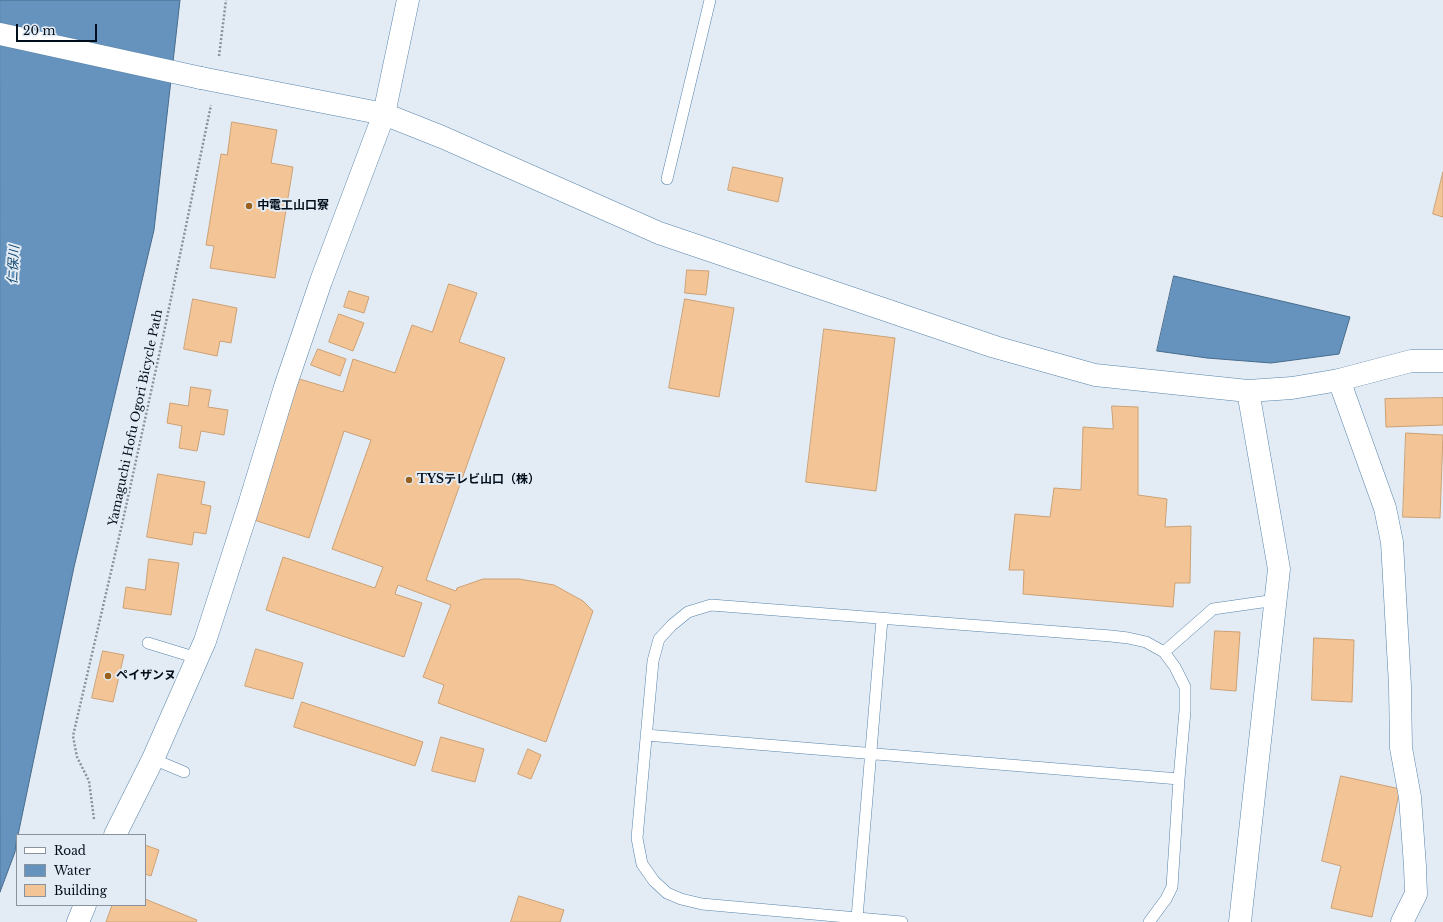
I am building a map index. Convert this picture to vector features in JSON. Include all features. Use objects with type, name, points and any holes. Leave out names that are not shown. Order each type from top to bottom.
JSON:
[{"type":"street","points":[[116,834],[153,759],[205,641],[285,387],[318,289],[384,114],[408,0]]},
{"type":"street","points":[[0,34],[208,80],[384,114],[442,137],[659,233],[996,347],[1094,375],[1248,391],[1292,388],[1339,380],[1411,361],[1443,361]]},
{"type":"street","points":[[1339,380],[1385,508],[1392,542],[1402,748],[1410,797],[1416,873],[1416,894],[1402,922]]},
{"type":"street","points":[[1240,922],[1279,569],[1248,391]]},
{"type":"street","points":[[78,922],[85,906]]},
{"type":"lane","points":[[667,179],[710,0]]},
{"type":"lane","points":[[1164,652],[1213,609],[1276,600]]},
{"type":"lane","points":[[902,922],[702,904],[681,899],[667,893],[654,881],[642,864],[637,838],[653,661],[659,639],[672,625],[688,612],[710,605],[1128,638],[1146,642],[1164,652],[1175,667],[1185,687],[1186,711],[1179,780],[1172,887],[1166,899],[1149,922]]},
{"type":"lane","points":[[857,918],[882,619]]},
{"type":"lane","points":[[148,643],[197,658]]},
{"type":"lane","points":[[646,735],[1179,780]]},
{"type":"lane","points":[[153,759],[184,772]]},
{"type":"path","name":"Yamaguchi Hofu Ogori Bicycle Path","points":[[92,823],[94,818],[89,781],[77,757],[73,736],[158,360],[208,80],[226,0]]},
{"type":"water","name":"仁保川","points":[[0,0],[180,0],[154,230],[74,567],[18,834],[16,834],[15,852],[0,892]]},
{"type":"water","points":[[1174,276],[1350,317],[1339,354],[1271,363],[1207,358],[1157,351]]},
{"type":"building","name":"中電工山口寮","points":[[232,122],[277,130],[271,163],[293,167],[275,278],[210,268],[214,246],[206,245],[221,154],[227,155]]},
{"type":"building","points":[[733,167],[783,178],[778,202],[728,190]]},
{"type":"building","points":[[1443,172],[1443,217],[1433,214]]},
{"type":"building","points":[[687,270],[709,271],[706,295],[685,293]]},
{"type":"building","name":"TYSテレビ山口（株）","points":[[449,284],[477,293],[459,342],[505,358],[426,580],[456,591],[457,588],[483,579],[519,579],[554,585],[583,601],[593,611],[546,742],[438,703],[444,685],[423,677],[451,605],[398,585],[395,594],[422,603],[404,657],[266,610],[283,557],[375,588],[383,567],[332,549],[371,440],[344,431],[309,538],[251,519],[296,378],[343,392],[353,359],[395,373],[412,325],[432,332]]},
{"type":"building","points":[[349,291],[369,297],[364,313],[344,307]]},
{"type":"building","points":[[193,299],[237,308],[231,343],[220,341],[217,356],[184,349]]},
{"type":"building","points":[[685,299],[734,308],[719,397],[669,388]]},
{"type":"building","points":[[339,314],[364,323],[353,351],[329,342]]},
{"type":"building","points":[[824,329],[895,338],[876,491],[806,482]]},
{"type":"building","points":[[318,349],[346,359],[340,376],[311,365]]},
{"type":"building","points":[[191,387],[211,390],[208,407],[228,410],[224,435],[201,431],[197,451],[179,448],[182,426],[167,423],[170,403],[188,406]]},
{"type":"building","points":[[1443,398],[1443,425],[1386,427],[1385,399]]},
{"type":"building","points":[[1112,406],[1138,407],[1138,495],[1167,499],[1165,527],[1191,526],[1190,583],[1175,583],[1173,607],[1023,594],[1024,570],[1009,570],[1015,514],[1050,517],[1054,488],[1081,490],[1083,427],[1113,429]]},
{"type":"building","points":[[1406,433],[1443,435],[1440,518],[1403,517]]},
{"type":"building","points":[[158,474],[205,482],[201,504],[211,506],[206,534],[194,532],[192,545],[147,537]]},
{"type":"building","points":[[149,559],[179,563],[171,615],[123,608],[126,587],[145,590]]},
{"type":"building","points":[[1215,631],[1240,632],[1236,691],[1211,689]]},
{"type":"building","points":[[1314,638],[1354,640],[1352,702],[1312,700]]},
{"type":"building","points":[[256,649],[303,663],[293,699],[245,686]]},
{"type":"building","name":"ペイザンヌ","points":[[103,651],[124,655],[113,702],[92,698]]},
{"type":"building","points":[[302,702],[423,742],[415,766],[294,727]]},
{"type":"building","points":[[441,737],[484,749],[475,782],[432,771]]},
{"type":"building","points":[[528,749],[541,755],[531,779],[518,774]]},
{"type":"building","points":[[1341,776],[1400,789],[1372,917],[1331,908],[1341,866],[1322,861]]},
{"type":"building","points":[[146,845],[159,850],[151,876],[146,874]]},
{"type":"building","points":[[519,896],[564,910],[560,922],[511,922]]},
{"type":"building","points":[[146,899],[197,920],[196,922],[106,922],[112,906],[146,906]]},
{"type":"place","name":"中電工山口寮","points":[[249,206]]},
{"type":"place","name":"TYSテレビ山口（株）","points":[[409,480]]},
{"type":"place","name":"ペイザンヌ","points":[[108,676]]}]
